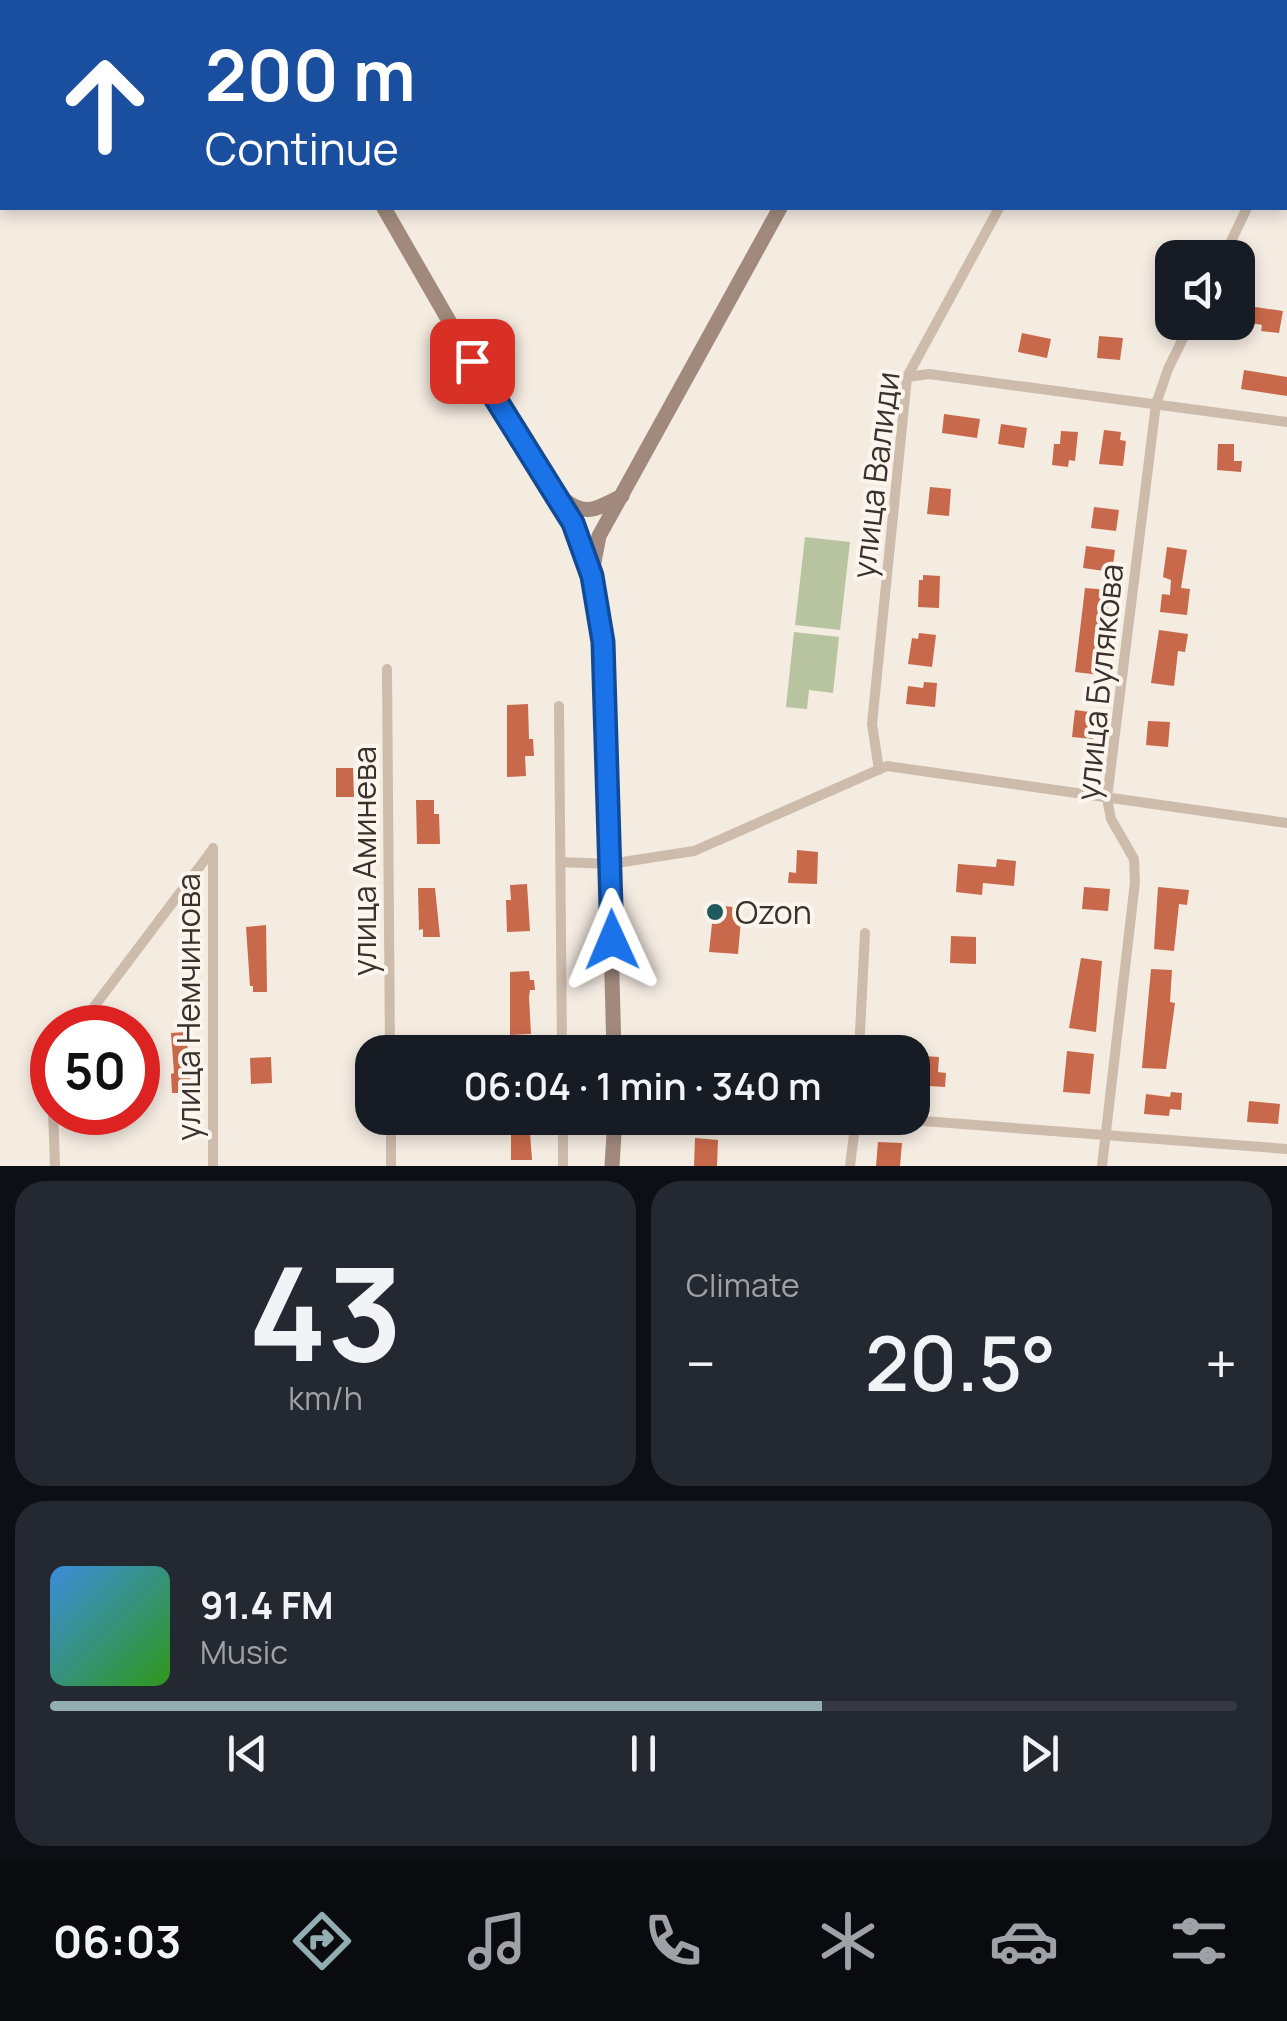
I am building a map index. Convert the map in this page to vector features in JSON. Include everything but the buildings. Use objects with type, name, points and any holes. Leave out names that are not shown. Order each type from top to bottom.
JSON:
[{"type":"main road","points":[[385,210],[472,361],[573,523],[592,576],[603,642],[614,1035]]},
{"type":"main road","points":[[592,576],[599,536],[779,210]]},
{"type":"main road","points":[[549,486],[578,510],[593,509],[622,496]]},
{"type":"main road","points":[[612,1166],[614,1135]]},
{"type":"street","name":"улица Валиди","points":[[879,770],[872,724],[906,377],[998,210]]},
{"type":"street","points":[[1232,240],[1246,210]]},
{"type":"street","name":"улица Булякова","points":[[1102,1166],[1135,882],[1134,859],[1111,819],[1107,798],[1156,404],[1182,340]]},
{"type":"street","points":[[906,377],[929,374],[1287,422]]},
{"type":"street","name":"улица Аминева","points":[[387,669],[390,1035]]},
{"type":"street","points":[[559,706],[562,1035]]},
{"type":"street","points":[[560,862],[610,864],[694,851],[887,766],[1287,823]]},
{"type":"street","name":"улица Немчинова","points":[[95,1005],[214,848],[213,1166]]},
{"type":"street","points":[[860,1035],[865,933]]},
{"type":"street","points":[[930,1122],[1287,1149]]},
{"type":"street","points":[[54,1135],[55,1166]]},
{"type":"street","points":[[391,1135],[391,1166]]},
{"type":"street","points":[[563,1135],[563,1166]]},
{"type":"street","points":[[850,1166],[854,1135]]},
{"type":"green space","points":[[805,537],[850,542],[840,630],[795,625]]},
{"type":"green space","points":[[794,632],[839,637],[833,693],[809,690],[807,709],[786,707]]},
{"type":"place","name":"Ozon","points":[[715,912]]},
{"type":"route","points":[[472,361],[573,523],[592,576],[603,642],[612,940]]}]
